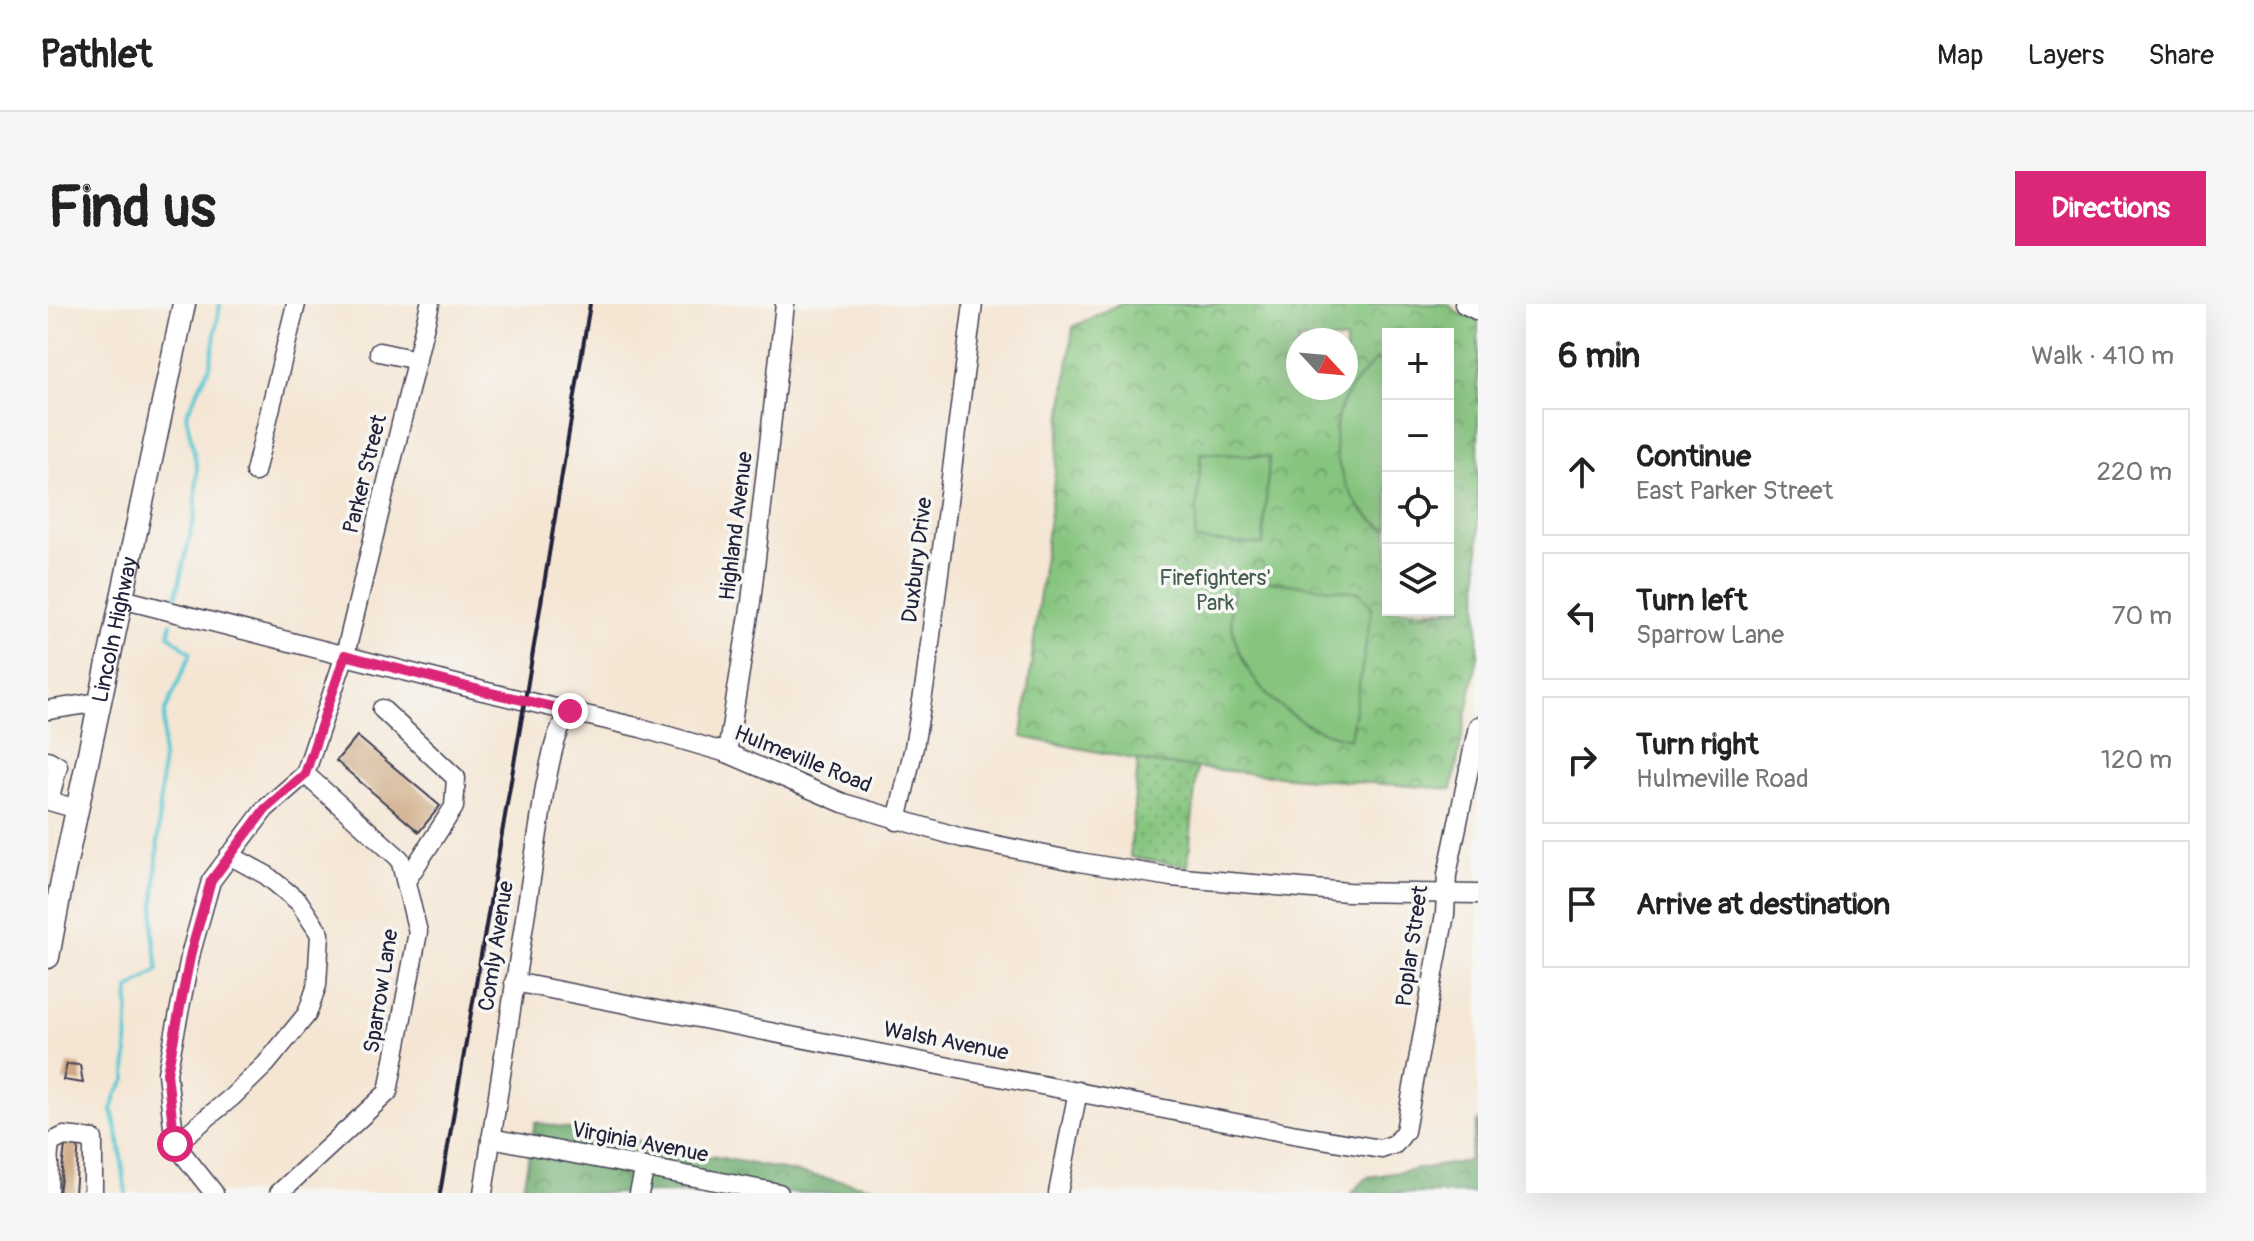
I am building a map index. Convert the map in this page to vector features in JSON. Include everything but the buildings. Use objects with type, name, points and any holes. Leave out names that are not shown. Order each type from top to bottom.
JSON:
[{"type":"main road","name":"Lincoln Highway","points":[[48,957],[184,304]]},
{"type":"street","points":[[255,472],[296,304]]},
{"type":"street","name":"Parker Street","points":[[345,655],[430,304]]},
{"type":"street","name":"Highland Avenue","points":[[727,753],[751,602],[785,304]]},
{"type":"street","name":"Duxbury Drive","points":[[897,821],[925,683],[973,304]]},
{"type":"street","points":[[1464,304],[1478,311]]},
{"type":"street","points":[[379,352],[417,360]]},
{"type":"street","name":"Hulmeville Road","points":[[122,599],[641,728],[727,753],[843,803],[897,821],[1079,862],[1171,877],[1348,892],[1478,894]]},
{"type":"street","points":[[214,1193],[175,1144],[167,1073],[191,952],[211,881],[265,809],[305,774],[345,655]]},
{"type":"street","points":[[48,710],[100,702]]},
{"type":"street","points":[[382,709],[456,778],[454,807],[406,881]]},
{"type":"street","name":"Comly Avenue","points":[[483,1193],[554,742],[570,711]]},
{"type":"street","name":"Poplar Street","points":[[1369,1148],[1389,1147],[1405,1131],[1445,914],[1444,894],[1478,726]]},
{"type":"street","points":[[77,809],[48,801],[53,763],[86,766]]},
{"type":"street","name":"Sparrow Lane","points":[[279,1193],[388,1092],[418,932],[400,859],[305,774]]},
{"type":"street","points":[[175,1144],[266,1064],[307,1014],[317,985],[320,934],[299,902],[266,875],[229,855]]},
{"type":"street","name":"Walsh Avenue","points":[[514,982],[1369,1148]]},
{"type":"street","points":[[1058,1193],[1078,1091]]},
{"type":"street","points":[[48,1193],[50,1143],[64,1136],[93,1139],[93,1193]]},
{"type":"street","name":"Virginia Avenue","points":[[491,1138],[645,1167],[703,1186],[779,1193]]},
{"type":"street","points":[[639,1193],[645,1167]]},
{"type":"green space","name":"Firefighters' Park","points":[[1119,304],[1448,304],[1459,314],[1478,319],[1478,655],[1452,789],[1159,764],[1022,737],[1073,327]]},
{"type":"green space","points":[[1377,359],[1382,364],[1382,525],[1360,507],[1350,492],[1337,457],[1337,421],[1344,400],[1358,400],[1358,380]]},
{"type":"green space","points":[[1201,453],[1269,457],[1263,545],[1195,540]]},
{"type":"green space","points":[[1454,541],[1464,608],[1454,609],[1454,544]]},
{"type":"green space","points":[[1236,578],[1359,592],[1372,608],[1350,739],[1328,733],[1289,713],[1257,682],[1236,643],[1231,621]]},
{"type":"green space","points":[[1138,759],[1197,767],[1188,866],[1130,857]]},
{"type":"green space","points":[[1478,1119],[1478,1193],[1351,1193],[1368,1177],[1468,1161]]},
{"type":"green space","points":[[535,1122],[904,1193],[522,1193]]},
{"type":"waterway","points":[[175,600],[195,515],[197,467],[186,415],[210,366],[220,304]]},
{"type":"waterway","points":[[126,1193],[112,1110],[117,1093],[126,1080],[129,989],[158,970],[153,931],[165,712],[191,653],[169,635],[171,623]]},
{"type":"railway","points":[[440,1193],[590,304]]},
{"type":"route","points":[[175,1144],[167,1073],[191,952],[211,881],[265,809],[305,774],[345,655],[570,711]]}]
